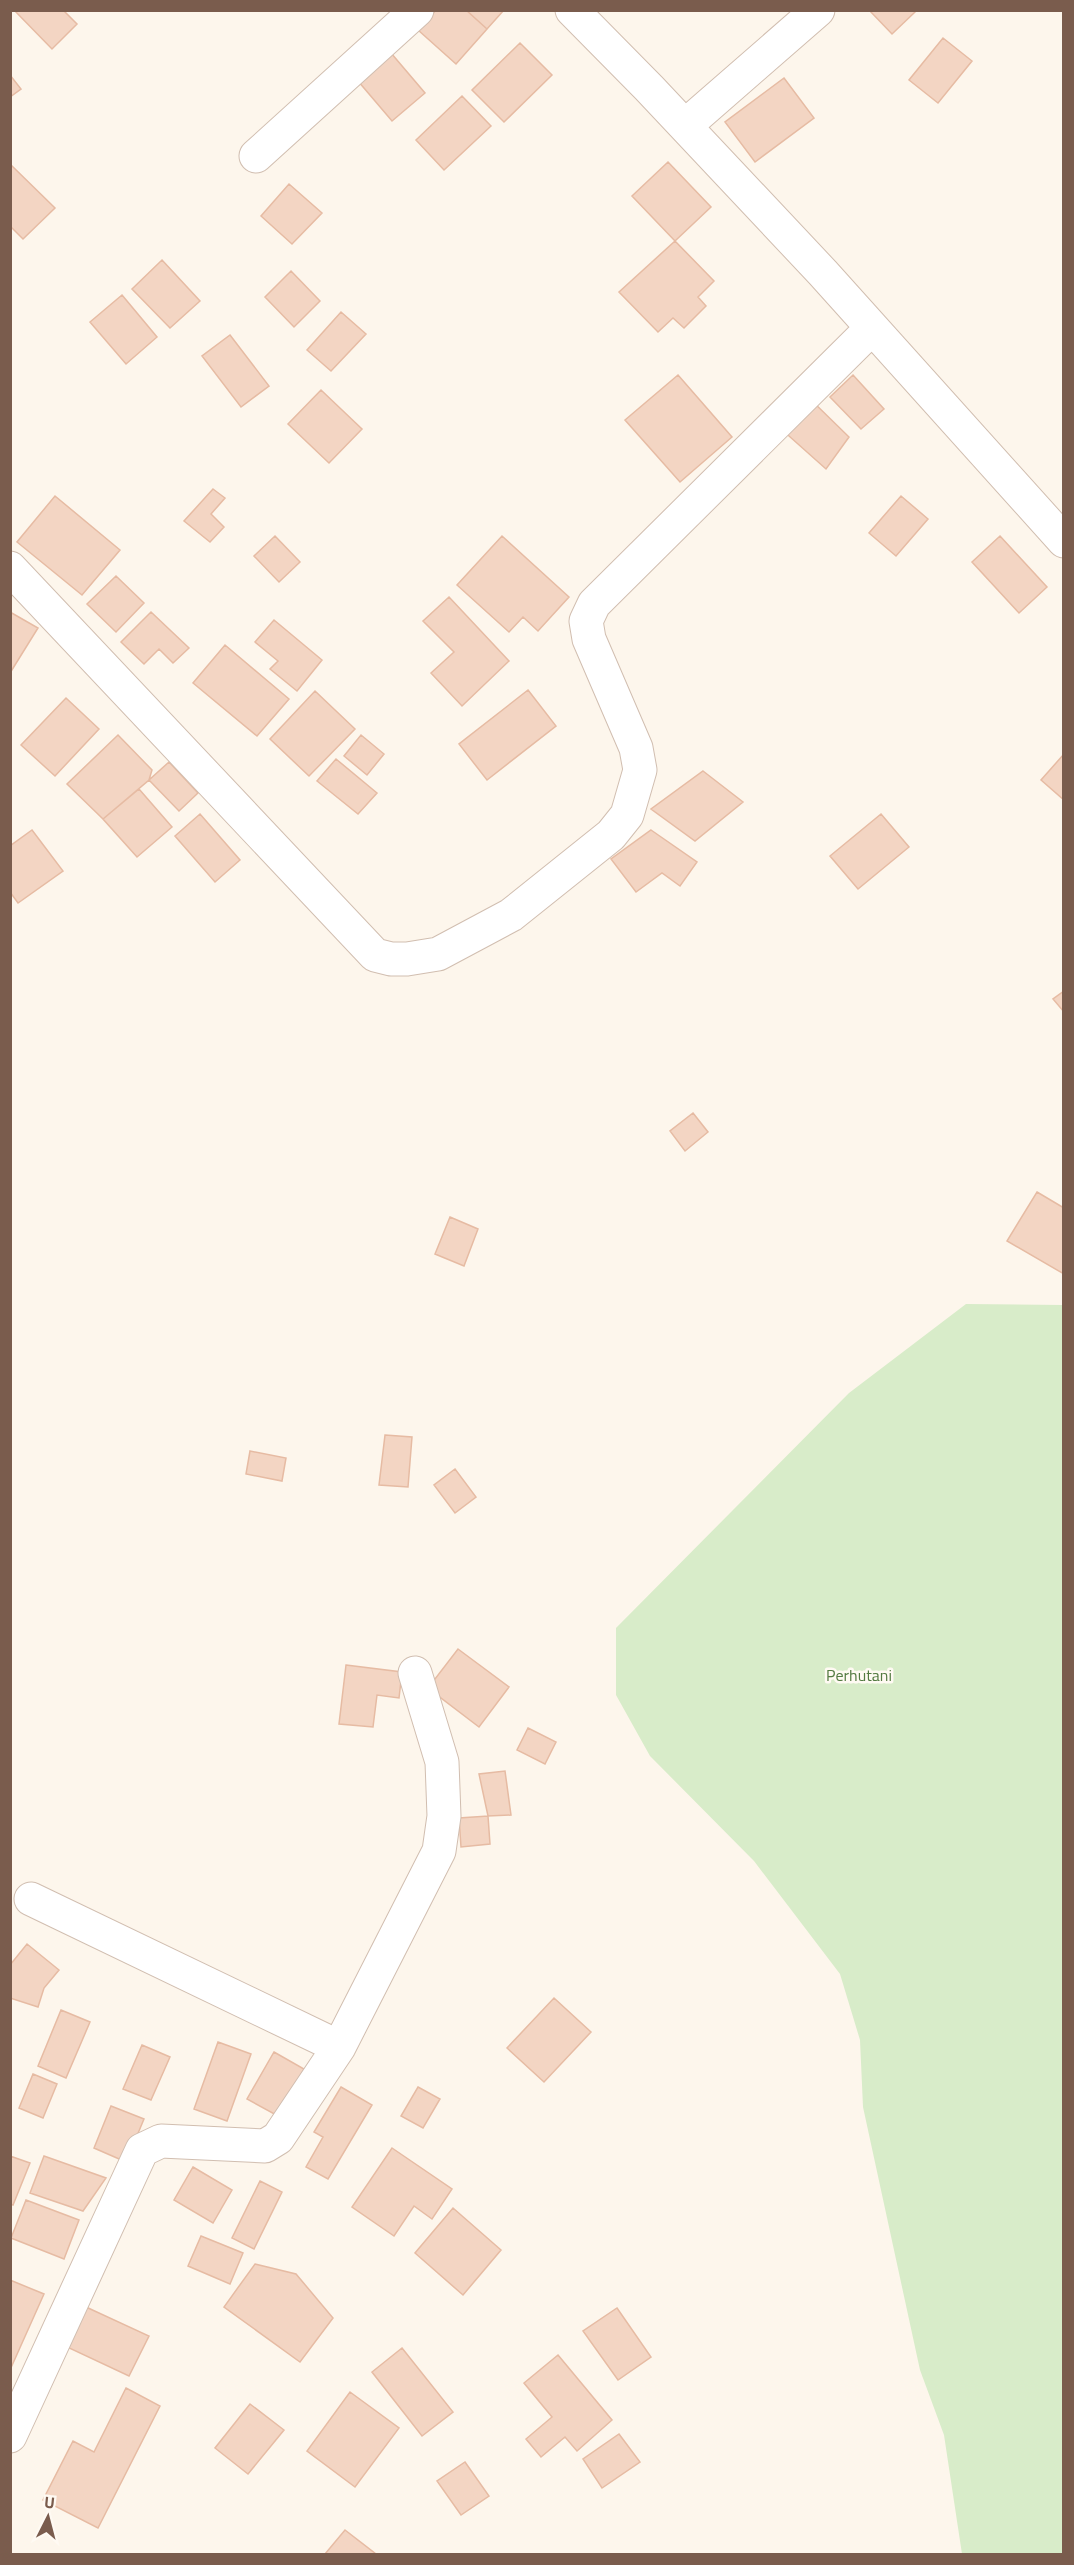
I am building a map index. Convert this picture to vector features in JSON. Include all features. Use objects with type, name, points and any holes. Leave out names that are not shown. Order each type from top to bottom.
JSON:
[{"type":"street","points":[[256,156],[417,10]]},
{"type":"street","points":[[572,10],[823,273],[1064,542]]},
{"type":"street","points":[[685,126],[819,10]]},
{"type":"street","points":[[10,568],[375,955],[390,959],[407,959],[438,954],[511,915],[611,836],[627,815],[640,770],[636,748],[589,639],[586,621],[594,604],[871,329]]},
{"type":"street","points":[[10,2436],[142,2150],[161,2141],[265,2146],[278,2138],[339,2047],[439,1851],[444,1816],[442,1762],[415,1672]]},
{"type":"street","points":[[31,1899],[339,2047]]},
{"type":"green space","name":"Perhutani","points":[[966,1304],[1063,1305],[1063,2554],[962,2554],[944,2435],[920,2370],[863,2107],[860,2040],[840,1974],[754,1861],[650,1756],[616,1695],[616,1628],[849,1393]]},
{"type":"building","points":[[14,10],[63,10],[77,24],[52,49]]},
{"type":"building","points":[[436,10],[466,10],[487,29],[456,64],[418,30]]},
{"type":"building","points":[[466,10],[504,10],[487,29]]},
{"type":"building","points":[[869,10],[913,10],[915,12],[892,34]]},
{"type":"building","points":[[943,38],[972,61],[938,103],[909,80]]},
{"type":"building","points":[[520,43],[552,75],[504,122],[472,90]]},
{"type":"building","points":[[391,53],[425,93],[392,121],[358,81]]},
{"type":"building","points":[[10,75],[21,89],[10,97]]},
{"type":"building","points":[[784,78],[814,118],[755,162],[725,122]]},
{"type":"building","points":[[462,96],[491,126],[444,170],[416,140]]},
{"type":"building","points":[[668,162],[711,207],[675,241],[632,196]]},
{"type":"building","points":[[10,164],[55,208],[23,239],[10,226]]},
{"type":"building","points":[[289,184],[322,213],[292,244],[261,216]]},
{"type":"building","points":[[675,241],[714,281],[698,297],[706,306],[684,328],[673,318],[658,332],[619,292]]},
{"type":"building","points":[[162,260],[200,301],[170,328],[132,289]]},
{"type":"building","points":[[291,271],[320,301],[294,327],[265,297]]},
{"type":"building","points":[[122,295],[157,337],[126,364],[90,322]]},
{"type":"building","points":[[341,312],[366,334],[331,371],[307,350]]},
{"type":"building","points":[[230,335],[269,386],[241,407],[202,356]]},
{"type":"building","points":[[678,375],[732,437],[680,482],[625,420]]},
{"type":"building","points":[[853,375],[884,409],[861,429],[830,397]]},
{"type":"building","points":[[321,390],[362,429],[329,463],[288,424]]},
{"type":"building","points":[[806,395],[849,437],[826,469],[780,428]]},
{"type":"building","points":[[213,489],[225,498],[211,514],[224,527],[210,542],[184,521]]},
{"type":"building","points":[[55,496],[120,550],[82,595],[17,542]]},
{"type":"building","points":[[901,496],[928,519],[896,556],[869,533]]},
{"type":"building","points":[[275,536],[300,562],[279,582],[254,556]]},
{"type":"building","points":[[502,536],[569,597],[538,631],[523,617],[509,632],[457,585]]},
{"type":"building","points":[[1000,536],[1047,587],[1019,613],[972,562]]},
{"type":"building","points":[[116,576],[144,603],[116,632],[87,604]]},
{"type":"building","points":[[449,597],[509,661],[462,706],[431,673],[454,652],[423,621]]},
{"type":"building","points":[[10,612],[38,628],[10,673]]},
{"type":"building","points":[[151,612],[189,648],[173,663],[159,649],[144,664],[121,642]]},
{"type":"building","points":[[274,620],[322,660],[297,691],[270,669],[278,661],[255,642]]},
{"type":"building","points":[[225,645],[289,699],[257,736],[193,683]]},
{"type":"building","points":[[528,690],[556,726],[487,780],[459,744]]},
{"type":"building","points":[[315,691],[355,729],[309,776],[270,739]]},
{"type":"building","points":[[66,698],[99,729],[55,776],[21,745]]},
{"type":"building","points":[[118,735],[152,770],[149,780],[103,819],[67,784]]},
{"type":"building","points":[[361,735],[384,754],[367,775],[344,756]]},
{"type":"building","points":[[1064,754],[1064,800],[1041,780]]},
{"type":"building","points":[[336,759],[377,793],[358,814],[317,781]]},
{"type":"building","points":[[169,762],[198,793],[179,811],[149,780]]},
{"type":"building","points":[[703,771],[743,802],[695,841],[651,809]]},
{"type":"building","points":[[139,789],[172,827],[137,857],[103,819]]},
{"type":"building","points":[[200,814],[240,860],[215,882],[175,836]]},
{"type":"building","points":[[881,814],[909,847],[858,889],[830,856]]},
{"type":"building","points":[[32,830],[63,871],[18,903],[10,892],[10,846]]},
{"type":"building","points":[[651,830],[697,862],[680,886],[662,873],[636,892],[611,859]]},
{"type":"building","points":[[1064,991],[1064,1012],[1053,999]]},
{"type":"building","points":[[693,1113],[708,1132],[685,1151],[670,1131]]},
{"type":"building","points":[[1037,1192],[1064,1208],[1064,1274],[1007,1241]]},
{"type":"building","points":[[450,1217],[478,1229],[464,1266],[435,1254]]},
{"type":"building","points":[[385,1435],[412,1437],[408,1487],[379,1485]]},
{"type":"building","points":[[250,1451],[286,1458],[282,1481],[246,1474]]},
{"type":"building","points":[[455,1469],[476,1497],[455,1513],[434,1485]]},
{"type":"building","points":[[458,1649],[509,1687],[479,1727],[428,1688]]},
{"type":"building","points":[[346,1665],[402,1672],[399,1698],[377,1695],[373,1727],[339,1724]]},
{"type":"building","points":[[528,1728],[556,1742],[545,1764],[517,1750]]},
{"type":"building","points":[[505,1771],[511,1815],[488,1816],[479,1774]]},
{"type":"building","points":[[488,1816],[490,1844],[461,1847],[459,1818]]},
{"type":"building","points":[[27,1944],[59,1970],[44,1988],[38,2007],[10,1998],[10,1965]]},
{"type":"building","points":[[554,1998],[591,2032],[544,2082],[507,2048]]},
{"type":"building","points":[[61,2010],[90,2022],[66,2078],[38,2066]]},
{"type":"building","points":[[218,2042],[251,2054],[227,2121],[194,2109]]},
{"type":"building","points":[[142,2045],[170,2057],[151,2100],[123,2089]]},
{"type":"building","points":[[274,2052],[304,2069],[278,2116],[247,2099]]},
{"type":"building","points":[[33,2074],[57,2084],[43,2118],[19,2108]]},
{"type":"building","points":[[341,2087],[372,2105],[328,2179],[306,2167],[323,2137],[314,2132]]},
{"type":"building","points":[[418,2087],[440,2099],[423,2128],[401,2116]]},
{"type":"building","points":[[111,2106],[144,2119],[126,2162],[94,2148]]},
{"type":"building","points":[[392,2148],[452,2189],[432,2219],[414,2206],[394,2236],[352,2207]]},
{"type":"building","points":[[10,2156],[30,2163],[13,2205],[10,2204]]},
{"type":"building","points":[[44,2156],[106,2178],[83,2211],[30,2193]]},
{"type":"building","points":[[193,2167],[232,2190],[213,2223],[174,2200]]},
{"type":"building","points":[[260,2181],[282,2192],[254,2249],[232,2238]]},
{"type":"building","points":[[26,2200],[79,2220],[64,2259],[11,2238]]},
{"type":"building","points":[[453,2208],[501,2250],[463,2295],[415,2253]]},
{"type":"building","points":[[201,2236],[243,2253],[230,2284],[188,2266]]},
{"type":"building","points":[[255,2264],[296,2274],[333,2318],[300,2362],[224,2307]]},
{"type":"building","points":[[10,2280],[44,2294],[10,2370]]},
{"type":"building","points":[[86,2307],[149,2336],[129,2376],[67,2347]]},
{"type":"building","points":[[617,2308],[651,2357],[618,2380],[583,2331]]},
{"type":"building","points":[[402,2348],[453,2412],[422,2436],[372,2372]]},
{"type":"building","points":[[558,2355],[612,2420],[577,2451],[565,2437],[541,2457],[526,2439],[552,2417],[524,2383]]},
{"type":"building","points":[[126,2388],[160,2406],[98,2528],[43,2500],[73,2441],[94,2452]]},
{"type":"building","points":[[350,2392],[399,2428],[355,2487],[307,2451]]},
{"type":"building","points":[[250,2404],[284,2430],[248,2474],[215,2448]]},
{"type":"building","points":[[619,2434],[640,2462],[602,2488],[583,2459]]},
{"type":"building","points":[[465,2462],[489,2496],[461,2515],[437,2481]]},
{"type":"building","points":[[345,2530],[376,2554],[325,2554]]}]
